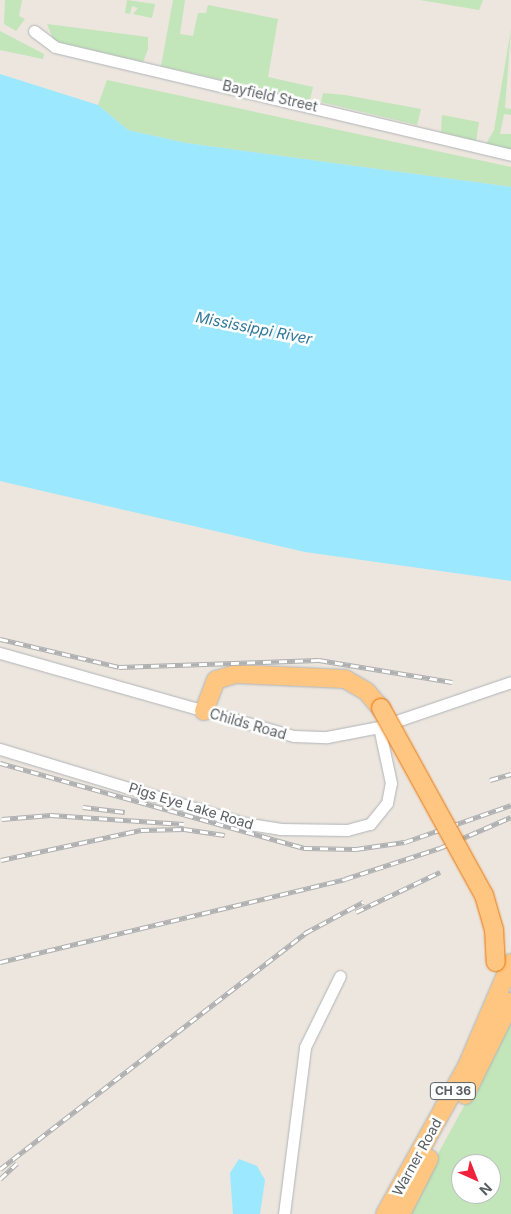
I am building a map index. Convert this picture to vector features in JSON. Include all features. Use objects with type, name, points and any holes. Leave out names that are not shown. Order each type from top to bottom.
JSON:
[{"type":"highway","name":"Warner Road","points":[[204,711],[216,680],[236,674],[345,679],[366,691],[382,708],[484,895],[503,962],[467,1066],[385,1214]]},
{"type":"highway","name":"Warner Road","points":[[401,1214],[511,1002]]},
{"type":"street","name":"Bayfield Street","points":[[34,31],[56,47],[511,155]]},
{"type":"street","name":"Childs Road","points":[[0,653],[294,736],[327,737],[380,727],[497,689],[511,682]]},
{"type":"street","name":"Childs Road","points":[[497,689],[511,690]]},
{"type":"street","name":"Pigs Eye Lake Road","points":[[0,750],[243,822],[280,829],[347,830],[375,820],[389,798],[391,783],[380,727]]},
{"type":"street","points":[[284,1214],[304,1054],[317,1016],[340,976]]},
{"type":"green space","points":[[5,0],[22,0],[19,16],[25,19],[16,31],[4,24]]},
{"type":"green space","points":[[127,0],[155,4],[152,18],[133,14],[138,8],[132,6],[130,14],[125,13]]},
{"type":"green space","points":[[173,0],[185,0],[180,34],[193,36],[198,13],[206,13],[208,5],[278,19],[268,77],[313,87],[310,100],[161,66]]},
{"type":"green space","points":[[420,0],[483,0],[479,10]]},
{"type":"green space","points":[[47,24],[148,37],[148,49],[143,62],[54,41]]},
{"type":"green space","points":[[511,29],[505,108],[511,109],[511,115],[504,114],[500,134],[511,134],[511,150],[486,144],[494,130]]},
{"type":"green space","points":[[0,31],[44,54],[43,59],[0,50]]},
{"type":"green space","points":[[107,80],[511,167],[511,187],[186,143],[128,130],[98,105]]},
{"type":"green space","points":[[323,93],[345,95],[421,109],[417,125],[321,102]]},
{"type":"green space","points":[[442,115],[479,122],[476,141],[441,132]]},
{"type":"green space","points":[[511,1012],[511,1214],[405,1214],[492,1055]]},
{"type":"water","name":"Mississippi River","points":[[0,74],[98,105],[128,130],[186,143],[511,187],[511,581],[305,552],[0,481]]},
{"type":"water","points":[[239,1159],[257,1166],[265,1180],[260,1214],[233,1214],[230,1173]]},
{"type":"railway","points":[[0,639],[119,667],[319,660],[452,682]]},
{"type":"railway","points":[[0,763],[304,848],[356,849],[405,842],[511,805]]},
{"type":"railway","points":[[490,780],[511,774]]},
{"type":"railway","points":[[83,807],[125,812]]},
{"type":"railway","points":[[2,819],[51,815],[184,824]]},
{"type":"railway","points":[[0,962],[345,879],[440,848],[511,817]]},
{"type":"railway","points":[[1,860],[141,830],[184,829],[225,835]]},
{"type":"railway","points":[[356,912],[440,872]]},
{"type":"railway","points":[[0,1169],[305,933],[363,902]]},
{"type":"railway","points":[[0,1179],[17,1163]]}]
